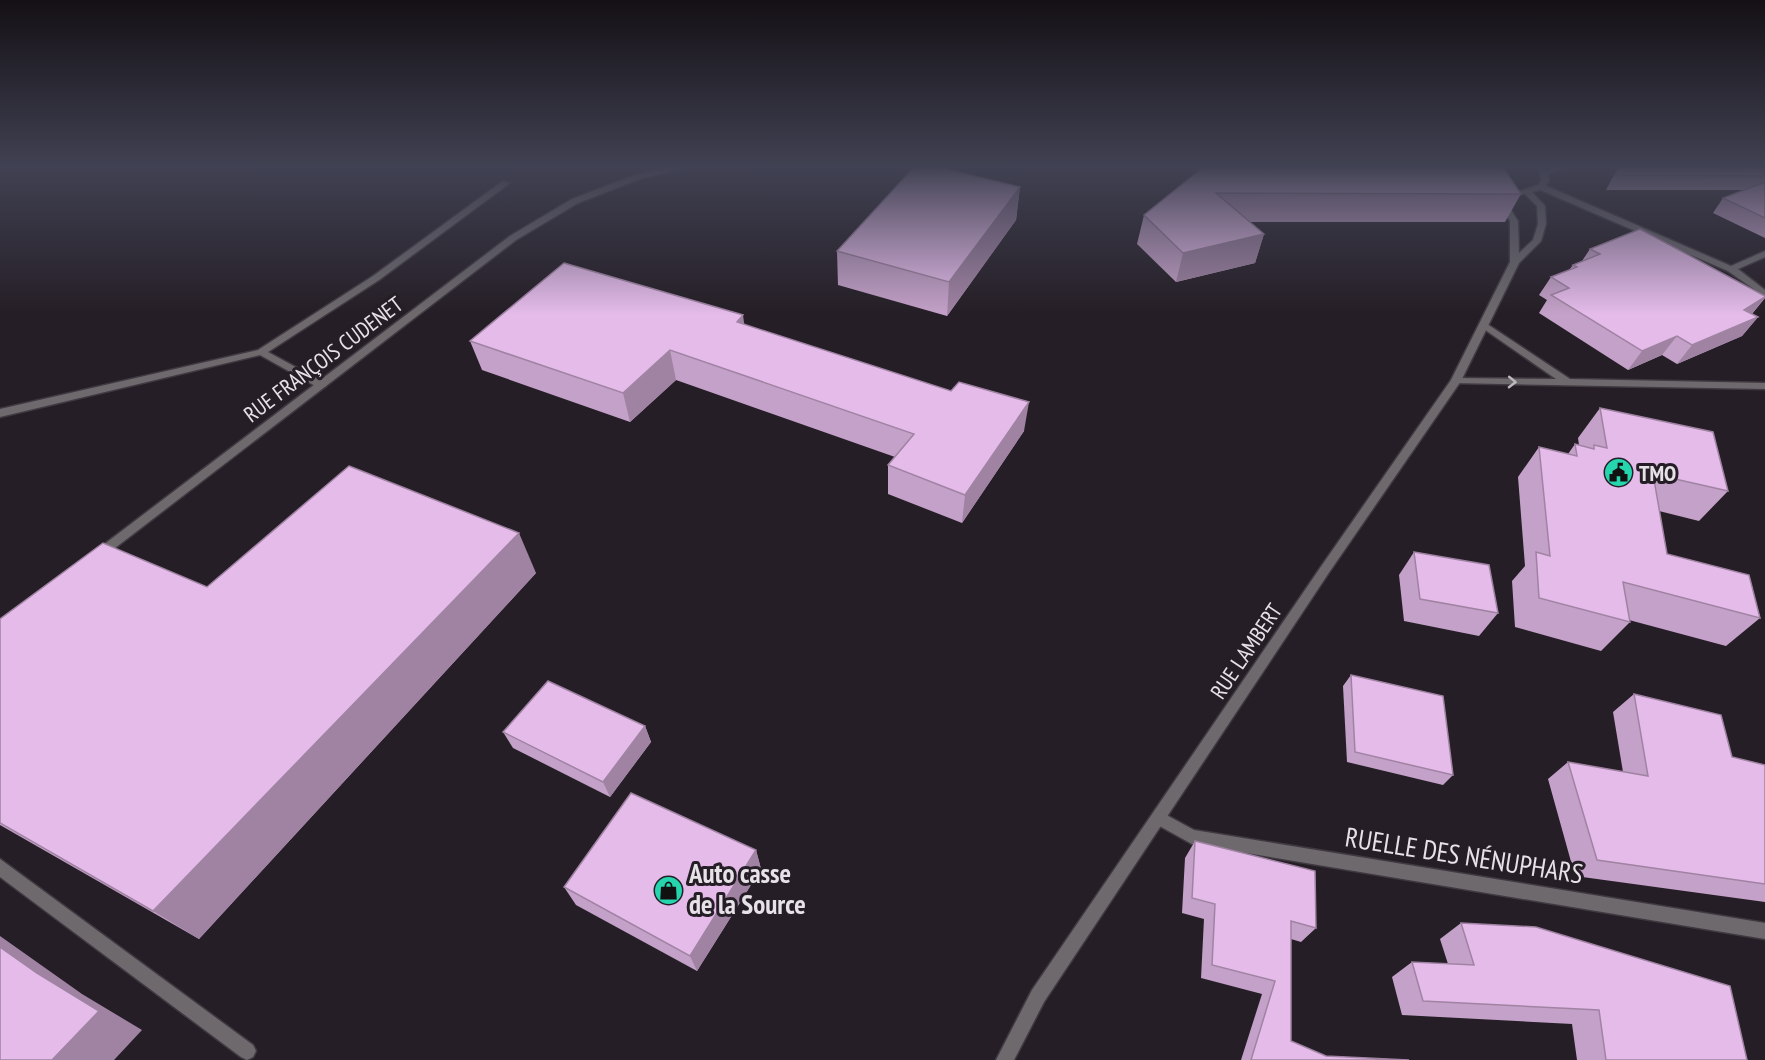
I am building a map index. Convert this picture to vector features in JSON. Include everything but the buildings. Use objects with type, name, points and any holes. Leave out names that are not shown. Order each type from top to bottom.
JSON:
[{"type":"street","points":[[0,413],[261,352],[376,278],[463,214]]},
{"type":"street","name":"RUE FRANÇOIS CUDENET","points":[[85,565],[513,238],[552,214]]},
{"type":"street","name":"RUE LAMBERT","points":[[1510,214],[1514,220],[1515,262]]},
{"type":"street","name":"RUE LAMBERT","points":[[1005,1060],[1038,996],[1324,570],[1456,381],[1515,262],[1537,241],[1542,224],[1541,214]]},
{"type":"street","points":[[1604,214],[1731,269],[1765,294]]},
{"type":"street","points":[[1731,269],[1765,254]]},
{"type":"street","points":[[1484,325],[1568,383]]},
{"type":"street","points":[[261,352],[321,385]]},
{"type":"street","points":[[1456,381],[1765,386]]},
{"type":"street","name":"RUELLE DES NÉNUPHARS","points":[[1159,818],[1192,837],[1765,931]]},
{"type":"street","points":[[0,867],[247,1051]]},
{"type":"place","name":"TMO","points":[[1618,473]]},
{"type":"place","name":"Auto casse de la Source","points":[[668,890]]}]
